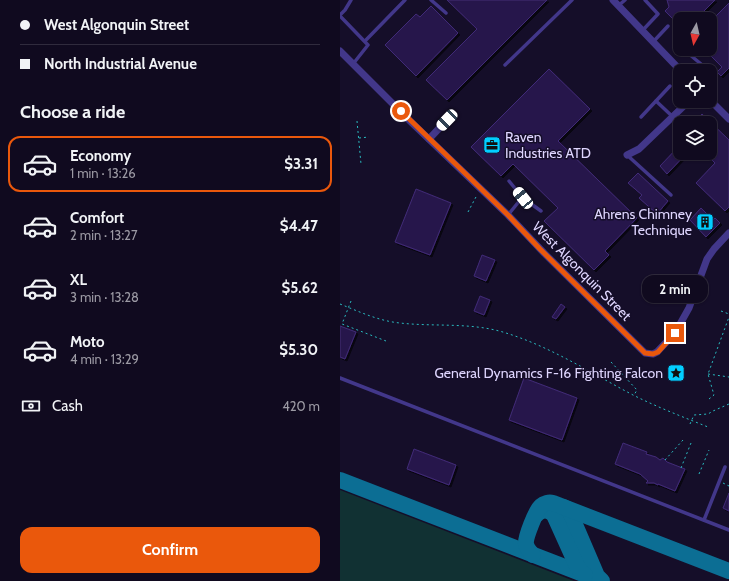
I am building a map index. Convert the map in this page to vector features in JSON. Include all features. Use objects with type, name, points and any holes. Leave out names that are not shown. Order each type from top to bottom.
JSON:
[{"type":"street","points":[[612,0],[674,64]]},
{"type":"street","name":"West Algonquin Street","points":[[340,51],[508,215],[540,249],[645,353],[653,354],[658,352],[675,333],[689,308],[708,259],[714,249],[729,233]]},
{"type":"street","points":[[717,107],[729,119]]},
{"type":"street","points":[[674,116],[682,108]]},
{"type":"street","points":[[627,155],[639,149],[673,117]]},
{"type":"street","points":[[429,139],[447,120]]},
{"type":"lane","points":[[351,0],[340,16],[368,45],[353,64]]},
{"type":"lane","points":[[364,41],[405,0]]},
{"type":"lane","points":[[431,0],[446,13]]},
{"type":"lane","points":[[505,65],[572,0]]},
{"type":"lane","points":[[618,6],[625,0]]},
{"type":"lane","points":[[642,31],[658,14],[645,0]]},
{"type":"lane","points":[[653,42],[668,26]]},
{"type":"lane","points":[[691,56],[701,64]]},
{"type":"lane","points":[[641,117],[670,86]]},
{"type":"lane","points":[[656,101],[673,117]]},
{"type":"lane","points":[[627,155],[671,195]]},
{"type":"lane","points":[[509,181],[523,198],[541,211]]},
{"type":"lane","points":[[508,215],[523,198]]},
{"type":"lane","points":[[340,378],[729,530]]},
{"type":"lane","points":[[704,520],[725,467]]},
{"type":"path","points":[[357,121],[361,164]]},
{"type":"path","points":[[359,138],[368,137]]},
{"type":"path","points":[[468,212],[480,188]]},
{"type":"path","points":[[351,301],[342,324],[386,341]]},
{"type":"path","points":[[340,304],[393,322],[478,327],[505,332],[566,358],[634,395],[672,413],[708,427]]},
{"type":"path","points":[[722,311],[729,314]]},
{"type":"path","points":[[709,399],[714,395],[708,374],[729,317]]},
{"type":"path","points":[[611,362],[636,390],[634,395]]},
{"type":"path","points":[[708,374],[729,377]]},
{"type":"path","points":[[690,424],[694,415],[708,414],[729,404]]},
{"type":"path","points":[[665,460],[683,440]]},
{"type":"path","points":[[681,468],[691,443]]},
{"type":"path","points":[[700,474],[709,450]]},
{"type":"green space","points":[[340,490],[574,581],[340,581]]},
{"type":"building","points":[[447,0],[547,0],[447,100],[426,80],[477,29]]},
{"type":"building","points":[[667,0],[715,0],[703,12],[673,12],[673,19],[665,11],[669,7]]},
{"type":"building","points":[[729,3],[729,68],[721,76],[717,72],[722,67],[711,56],[717,56],[717,15]]},
{"type":"building","points":[[431,6],[458,33],[416,76],[385,45],[416,14],[420,17]]},
{"type":"building","points":[[549,69],[590,109],[558,141],[637,218],[605,251],[609,255],[594,270],[544,221],[558,208],[513,164],[501,176],[471,147]]},
{"type":"building","points":[[717,128],[729,140],[729,207],[725,211],[696,183],[715,163],[712,160],[717,160]]},
{"type":"building","points":[[673,152],[673,160],[680,160],[667,174],[660,166]]},
{"type":"building","points":[[638,173],[668,201],[657,214],[639,198],[642,195],[628,183]]},
{"type":"building","points":[[416,189],[451,203],[430,255],[395,242]]},
{"type":"building","name":"Ahrens Chimney Technique","points":[[701,208],[713,220],[715,218],[720,223],[706,237],[690,220]]},
{"type":"building","points":[[482,255],[495,260],[486,281],[474,276]]},
{"type":"building","points":[[480,296],[490,300],[484,315],[474,311]]},
{"type":"building","points":[[561,304],[565,307],[556,319],[552,317]]},
{"type":"building","points":[[340,326],[356,332],[345,359],[340,357]]},
{"type":"building","points":[[524,378],[577,398],[562,440],[509,420]]},
{"type":"building","points":[[623,443],[647,452],[646,454],[660,460],[663,458],[667,462],[685,469],[675,491],[658,484],[646,483],[648,481],[640,474],[615,464]]},
{"type":"building","points":[[414,449],[456,465],[449,485],[407,469]]},
{"type":"building","points":[[729,493],[729,511],[723,508]]},
{"type":"taxiway","points":[[340,480],[601,581]]},
{"type":"taxiway","points":[[533,555],[526,544],[529,530],[541,506],[551,503],[729,571]]},
{"type":"taxiway","points":[[563,507],[570,513],[597,576],[602,581]]},
{"type":"taxiway","points":[[536,515],[545,510],[554,515],[577,566],[585,575]]},
{"type":"place","name":"Raven Industries ATD","points":[[492,145]]},
{"type":"place","name":"Ahrens Chimney Technique","points":[[705,222]]},
{"type":"place","name":"General Dynamics F-16 Fighting Falcon","points":[[676,373]]},
{"type":"route","points":[[401,111],[508,215],[540,249],[645,353],[653,354],[658,352],[675,333]]}]
